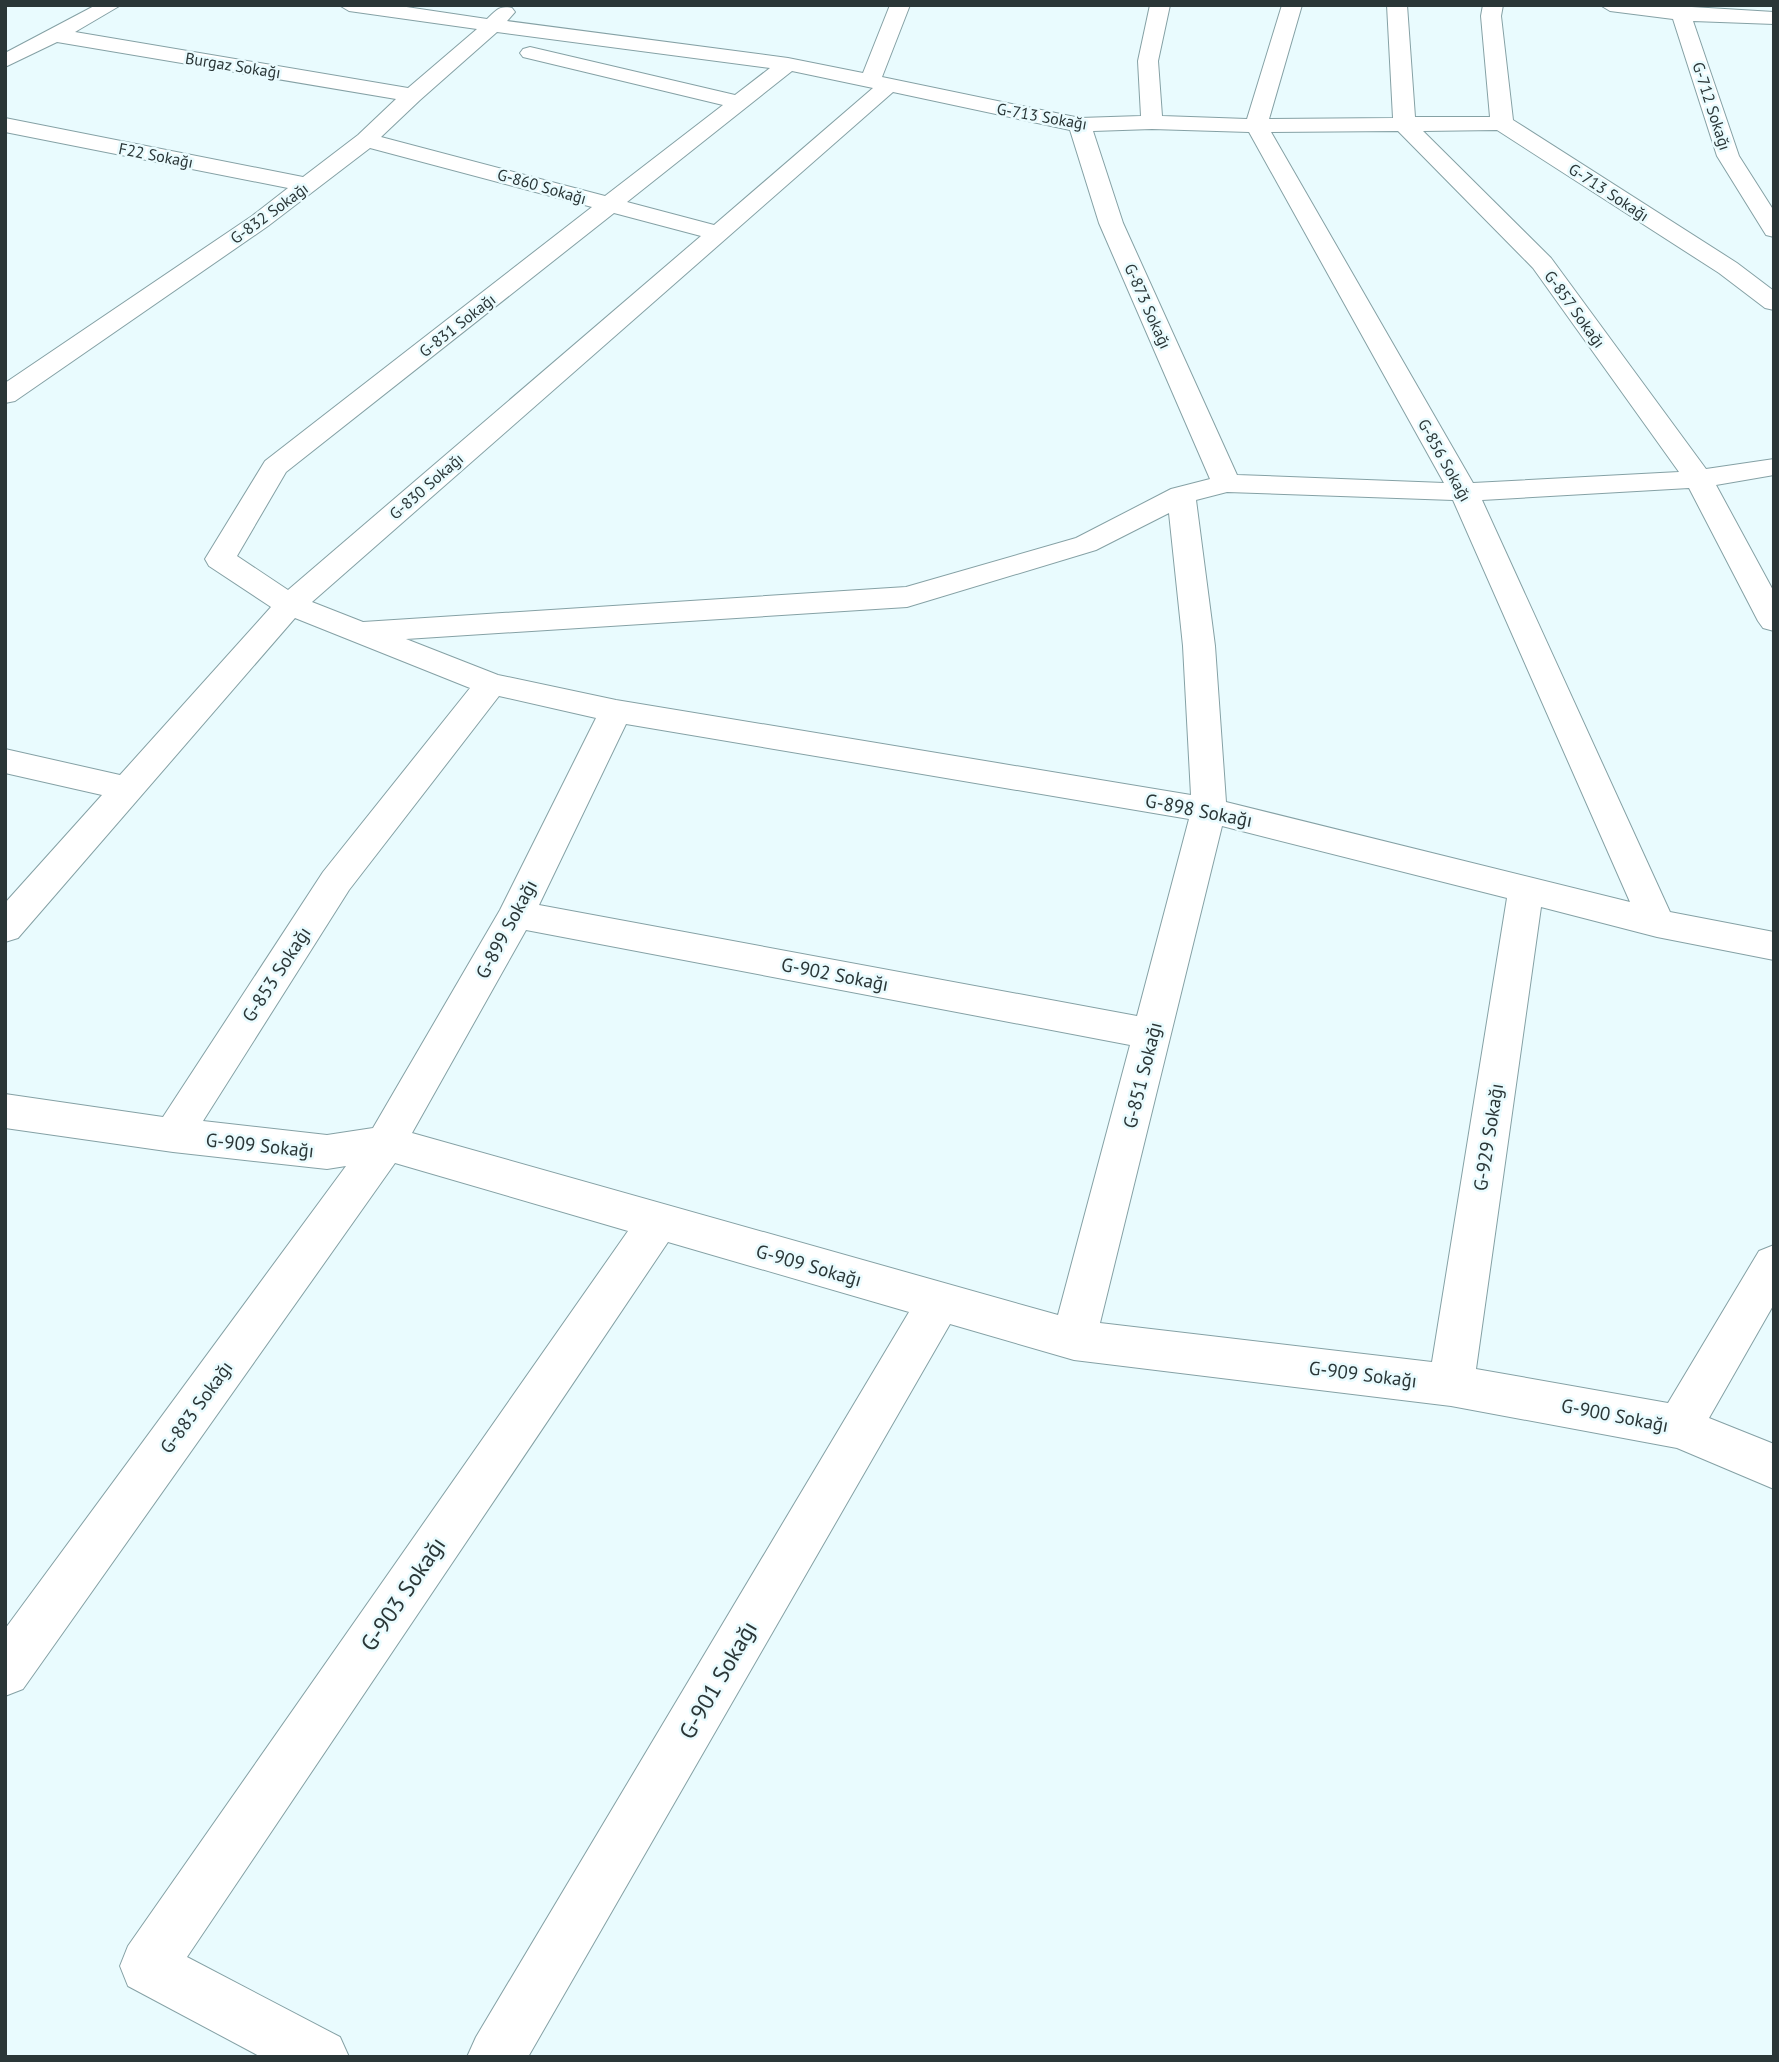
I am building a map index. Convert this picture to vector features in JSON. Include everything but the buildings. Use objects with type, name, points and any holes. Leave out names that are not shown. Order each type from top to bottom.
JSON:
[{"type":"street","points":[[5,61],[111,5]]},
{"type":"street","name":"G-713 Sokağı","points":[[349,5],[485,33],[788,64],[1080,125],[1152,122],[1256,126],[1502,123],[1728,268],[1774,303]]},
{"type":"street","name":"G-832 Sokağı","points":[[5,395],[260,221],[366,140],[412,95],[485,33],[512,5]]},
{"type":"street","points":[[879,84],[900,5]]},
{"type":"street","points":[[1152,122],[1148,61],[1160,5]]},
{"type":"street","points":[[1256,126],[1292,5]]},
{"type":"street","points":[[1397,5],[1404,124]]},
{"type":"street","points":[[1493,5],[1491,16],[1502,123]]},
{"type":"street","points":[[1610,5],[1681,14],[1774,18]]},
{"type":"street","name":"G-712 Sokağı","points":[[1681,14],[1728,156],[1774,230]]},
{"type":"street","points":[[485,33],[739,102]]},
{"type":"street","name":"Burgaz Sokağı","points":[[54,35],[412,95]]},
{"type":"street","name":"G-831 Sokağı","points":[[290,605],[220,559],[275,467],[788,64]]},
{"type":"street","name":"G-830 Sokağı","points":[[5,928],[290,605],[718,233],[879,84]]},
{"type":"street","name":"G-857 Sokağı","points":[[1404,124],[1542,263],[1699,479],[1774,621]]},
{"type":"street","name":"F22 Sokağı","points":[[5,125],[307,185]]},
{"type":"street","name":"G-873 Sokağı","points":[[1080,125],[1111,223],[1226,482]]},
{"type":"street","name":"G-856 Sokağı","points":[[1256,126],[1464,492],[1657,923]]},
{"type":"street","name":"G-860 Sokağı","points":[[366,140],[718,233]]},
{"type":"street","points":[[357,631],[907,597],[1086,544],[1181,495],[1226,482],[1464,492],[1699,479],[1774,467]]},
{"type":"street","points":[[1181,495],[1199,646],[1209,810]]},
{"type":"street","name":"G-898 Sokağı","points":[[290,605],[491,684],[616,711],[1209,810],[1657,923],[1774,946]]},
{"type":"street","name":"G-853 Sokağı","points":[[173,1135],[336,881],[491,684]]},
{"type":"street","name":"G-899 Sokağı","points":[[386,1143],[516,914],[616,711]]},
{"type":"street","points":[[5,761],[127,789]]},
{"type":"street","name":"G-851 Sokağı","points":[[1074,1340],[1209,810]]},
{"type":"street","name":"G-929 Sokağı","points":[[1451,1385],[1526,889]]},
{"type":"street","name":"G-902 Sokağı","points":[[516,914],[1153,1034]]},
{"type":"street","points":[[5,1111],[173,1135]]},
{"type":"street","name":"G-909 Sokağı","points":[[173,1135],[327,1152],[386,1143],[1074,1340],[1451,1385]]},
{"type":"street","name":"G-883 Sokağı","points":[[5,1671],[386,1143]]},
{"type":"street","name":"G-903 Sokağı","points":[[320,2057],[148,1966],[659,1221]]},
{"type":"street","points":[[1679,1427],[1774,1264]]},
{"type":"street","name":"G-901 Sokağı","points":[[496,2057],[939,1302]]},
{"type":"street","name":"G-900 Sokağı","points":[[1451,1385],[1679,1427],[1774,1467]]}]
